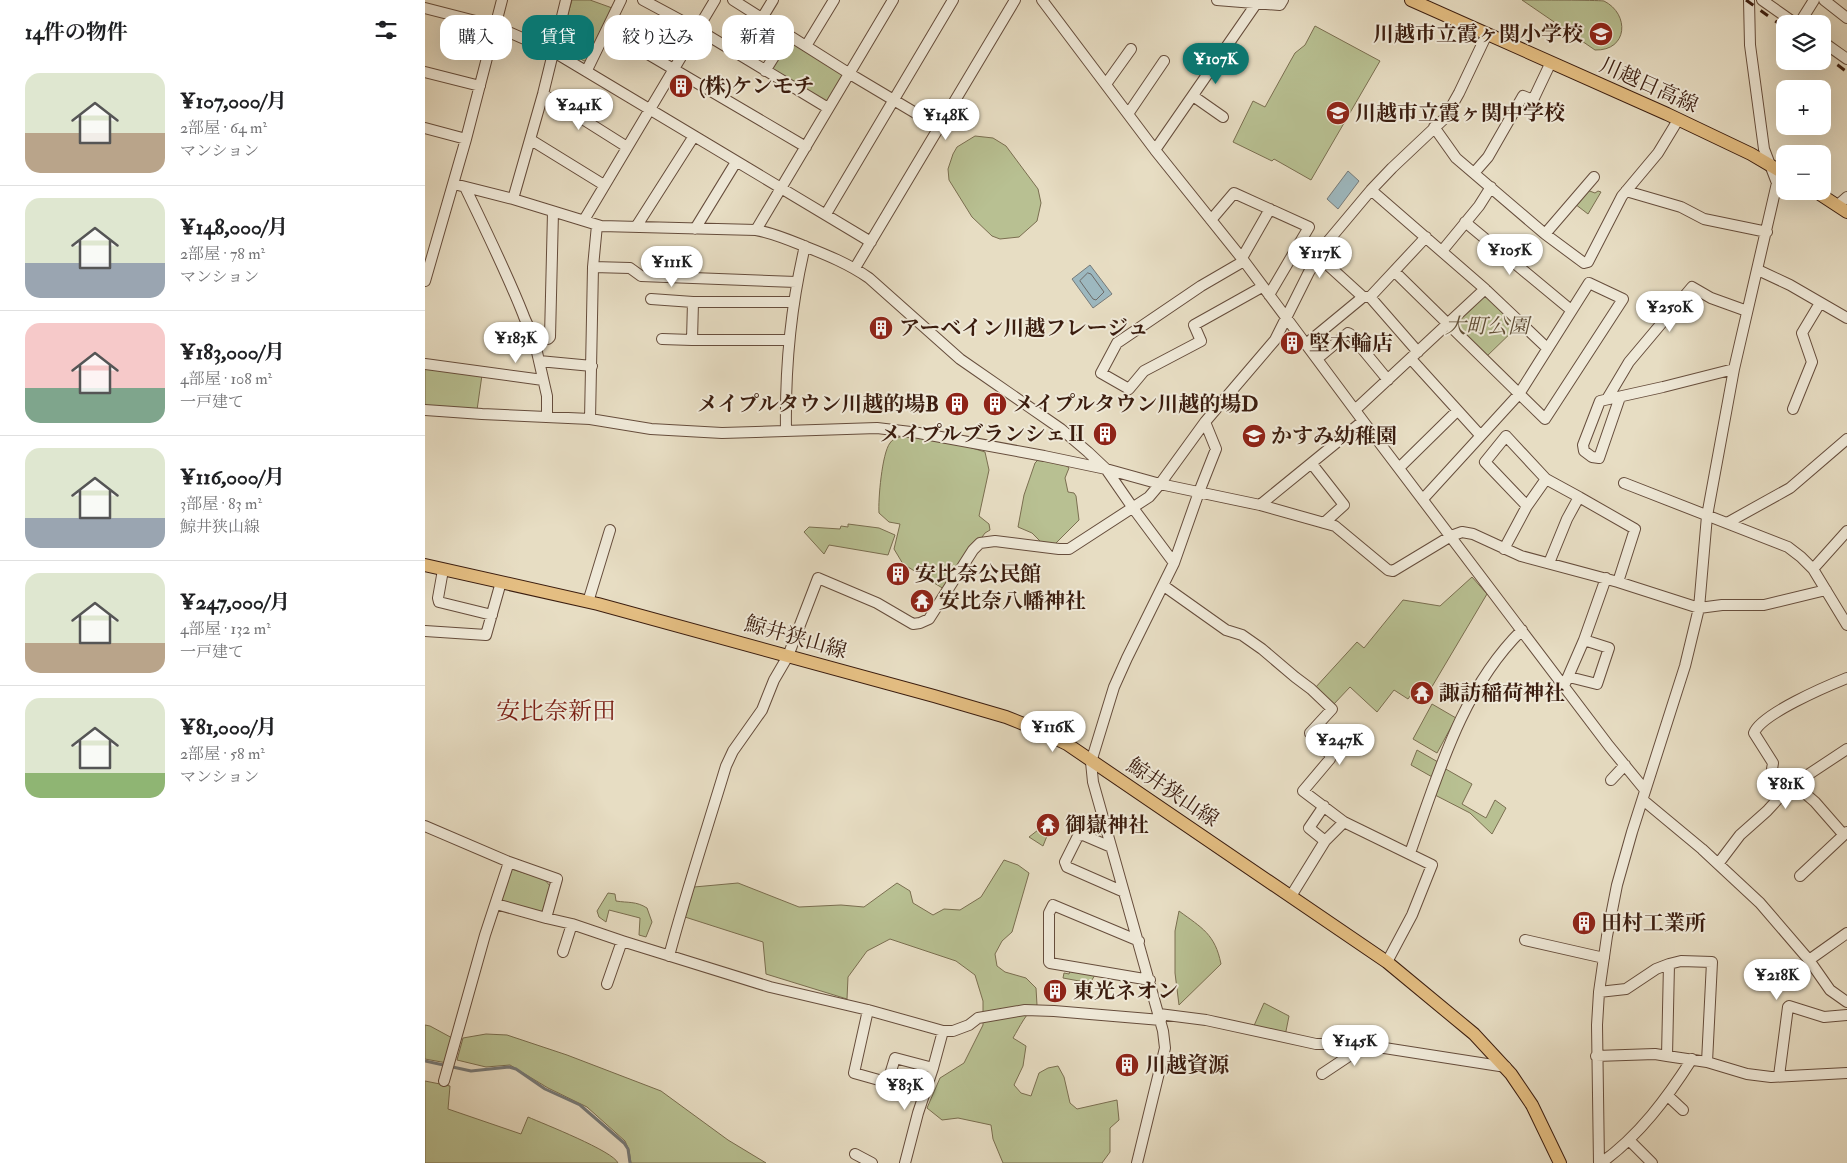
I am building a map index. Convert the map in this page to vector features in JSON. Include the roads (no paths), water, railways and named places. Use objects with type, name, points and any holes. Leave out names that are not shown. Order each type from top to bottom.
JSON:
[{"type":"main road","name":"川越日高線","points":[[1411,0],[1678,120],[1751,154],[1776,169]]},
{"type":"main road","points":[[1831,199],[1844,205]]},
{"type":"main road","name":"鯨井狭山線","points":[[425,565],[588,602],[788,656],[1006,717],[1067,744],[1387,962],[1474,1034],[1506,1067],[1532,1105],[1560,1163]]},
{"type":"street","points":[[498,15],[502,0]]},
{"type":"street","points":[[563,15],[566,0]]},
{"type":"street","points":[[614,15],[621,0]]},
{"type":"street","points":[[643,0],[671,15]]},
{"type":"street","points":[[706,15],[715,0]]},
{"type":"street","points":[[733,0],[757,15]]},
{"type":"street","points":[[764,15],[773,0]]},
{"type":"street","points":[[807,46],[834,0]]},
{"type":"street","points":[[756,230],[893,0]]},
{"type":"street","points":[[826,214],[953,0]]},
{"type":"street","points":[[855,268],[1015,0]]},
{"type":"street","points":[[1042,0],[1155,150],[1243,260],[1522,630],[1567,681],[1644,795],[1773,917],[1809,960],[1830,990],[1847,1002]]},
{"type":"street","points":[[1217,0],[1280,5],[1283,0]]},
{"type":"street","points":[[1600,1163],[1596,1056],[1599,992],[1617,885],[1685,666],[1699,608],[1707,516],[1734,369],[1777,182],[1764,149],[1750,45],[1749,0]]},
{"type":"street","points":[[1762,0],[1784,15]]},
{"type":"street","points":[[1804,15],[1814,0]]},
{"type":"street","points":[[1824,0],[1847,18]]},
{"type":"street","points":[[1155,150],[1256,4]]},
{"type":"street","points":[[425,8],[452,15]]},
{"type":"street","points":[[669,956],[726,766],[733,751],[761,710],[774,680],[788,656],[817,578],[877,603],[913,624],[920,624],[929,619],[973,550],[980,543],[995,541],[1069,549],[1149,497],[1161,484],[1205,422],[1275,340],[1318,256],[1329,240],[1371,190],[1445,118],[1456,100],[1487,34]]},
{"type":"street","points":[[587,70],[604,36]]},
{"type":"street","points":[[712,38],[828,108]]},
{"type":"street","points":[[794,38],[939,127]]},
{"type":"street","points":[[1105,84],[1131,48]]},
{"type":"street","points":[[1831,48],[1847,59]]},
{"type":"street","points":[[425,281],[454,184],[486,60]]},
{"type":"street","points":[[513,199],[552,60]]},
{"type":"street","points":[[569,60],[735,162],[871,242]]},
{"type":"street","points":[[658,60],[806,147]]},
{"type":"street","points":[[584,220],[678,60]]},
{"type":"street","points":[[765,71],[772,60]]},
{"type":"street","points":[[1128,114],[1164,61]]},
{"type":"street","points":[[1474,173],[1488,157],[1523,96],[1533,100],[1551,62]]},
{"type":"street","points":[[425,72],[480,86]]},
{"type":"street","points":[[543,94],[627,147]]},
{"type":"street","points":[[1193,96],[1223,117]]},
{"type":"street","points":[[1434,127],[1456,158],[1545,234],[1584,263],[1589,262],[1626,191],[1658,153],[1678,120]]},
{"type":"street","points":[[425,128],[466,139]]},
{"type":"street","points":[[636,227],[694,136]]},
{"type":"street","points":[[531,140],[604,185]]},
{"type":"street","points":[[695,229],[735,162]]},
{"type":"street","points":[[1545,234],[1594,177]]},
{"type":"street","points":[[454,184],[513,199],[597,225],[756,230],[772,233],[855,268],[869,278],[960,359],[1061,429],[1106,469],[1174,563]]},
{"type":"street","points":[[465,187],[531,329],[547,396],[547,417]]},
{"type":"street","points":[[1442,251],[1479,206],[1491,187]]},
{"type":"street","points":[[1371,190],[1442,251],[1547,348]]},
{"type":"street","points":[[1626,191],[1681,207],[1703,219],[1767,232]]},
{"type":"street","points":[[1211,220],[1234,193],[1309,227],[1266,291],[1194,325],[1201,341],[1144,371],[1129,389],[1101,373],[1117,343],[1243,260],[1269,209]]},
{"type":"street","points":[[534,339],[548,339],[549,337],[553,212]]},
{"type":"street","points":[[1465,222],[1571,310]]},
{"type":"street","points":[[589,419],[592,366],[593,267],[597,225]]},
{"type":"street","points":[[1306,344],[1395,272],[1426,238]]},
{"type":"street","points":[[786,431],[785,372],[788,340],[796,282],[805,246]]},
{"type":"street","points":[[1318,256],[1366,297],[1457,411],[1480,435]]},
{"type":"street","points":[[593,267],[630,268],[641,276],[796,282]]},
{"type":"street","points":[[1758,270],[1791,285],[1847,318]]},
{"type":"street","points":[[1395,272],[1519,394],[1546,419],[1623,299],[1589,283],[1519,394],[1423,499]]},
{"type":"street","points":[[1607,399],[1629,362],[1692,287],[1711,298],[1747,311]]},
{"type":"street","points":[[1355,410],[1485,290]]},
{"type":"street","points":[[651,299],[693,302],[793,302]]},
{"type":"street","points":[[692,340],[693,302]]},
{"type":"street","points":[[1793,409],[1812,362],[1802,333],[1820,303]]},
{"type":"street","points":[[1317,360],[1348,333],[1351,334],[1388,380]]},
{"type":"street","points":[[662,339],[788,340]]},
{"type":"street","points":[[539,361],[592,366]]},
{"type":"street","points":[[425,364],[543,380]]},
{"type":"street","points":[[1620,397],[1598,459],[1592,457],[1584,451],[1583,445],[1600,401],[1734,369]]},
{"type":"street","points":[[425,410],[589,419],[651,429],[722,434],[882,429],[937,436],[1106,469],[1161,484],[1260,505],[1335,526],[1388,570],[1393,571],[1451,536],[1462,532],[1473,534],[1504,550],[1606,578],[1699,608],[1722,605],[1764,606],[1825,590]]},
{"type":"street","points":[[1399,468],[1457,411]]},
{"type":"street","points":[[1260,505],[1363,421]]},
{"type":"street","points":[[1137,1163],[1165,1048],[1160,1017],[1150,980],[1123,892],[1093,782],[1091,762],[1115,687],[1127,658],[1174,563],[1216,449],[1205,422]]},
{"type":"street","points":[[1527,506],[1485,462],[1506,436],[1546,479],[1635,529],[1619,582]]},
{"type":"street","points":[[1727,523],[1790,488],[1847,439]]},
{"type":"street","points":[[1312,464],[1344,505],[1324,523]]},
{"type":"street","points":[[1504,550],[1527,506],[1546,479]]},
{"type":"street","points":[[1624,483],[1788,548],[1813,569],[1847,625]]},
{"type":"street","points":[[1549,563],[1567,519],[1579,498]]},
{"type":"street","points":[[588,602],[610,530]]},
{"type":"street","points":[[1813,569],[1847,531]]},
{"type":"street","points":[[443,570],[439,602],[492,615]]},
{"type":"street","points":[[1567,681],[1585,640],[1606,578]]},
{"type":"street","points":[[425,631],[486,635],[501,582]]},
{"type":"street","points":[[1163,586],[1226,630],[1242,636],[1262,649],[1311,689],[1332,709],[1309,733],[1329,751],[1329,759],[1303,792],[1344,822],[1432,865],[1412,915],[1387,962]]},
{"type":"street","points":[[1410,854],[1433,793],[1442,761],[1464,711],[1507,645],[1522,630]]},
{"type":"street","points":[[1567,681],[1597,684],[1610,650],[1585,640]]},
{"type":"street","points":[[1800,876],[1845,833],[1815,802],[1774,774],[1773,764],[1754,733],[1756,728],[1772,716],[1815,692],[1847,678]]},
{"type":"street","points":[[1718,864],[1740,835],[1791,786],[1847,749]]},
{"type":"street","points":[[1611,780],[1625,766]]},
{"type":"street","points":[[1324,806],[1309,828],[1325,840]]},
{"type":"street","points":[[1291,896],[1325,840],[1344,822]]},
{"type":"street","points":[[425,826],[509,862],[557,879],[546,918]]},
{"type":"street","points":[[1111,847],[1083,835],[1079,836],[1065,862],[1067,867],[1123,892]]},
{"type":"street","points":[[446,1076],[485,935],[509,862]]},
{"type":"street","points":[[496,904],[573,924],[770,987],[868,1010],[943,1031],[953,1031],[969,1025],[978,1018],[1025,1010],[1160,1017],[1205,1020],[1316,1044],[1364,1046],[1506,1067]]},
{"type":"street","points":[[1139,941],[1053,905],[1049,913],[1050,963],[1150,980]]},
{"type":"street","points":[[563,952],[573,924]]},
{"type":"street","points":[[1809,960],[1847,933]]},
{"type":"street","points":[[1525,940],[1604,958]]},
{"type":"street","points":[[607,984],[622,941]]},
{"type":"street","points":[[1599,992],[1626,989],[1656,969],[1669,964],[1681,961],[1711,962],[1707,1062]]},
{"type":"street","points":[[1667,1056],[1669,964]]},
{"type":"street","points":[[1779,1076],[1789,1006],[1824,1017],[1847,1015]]},
{"type":"street","points":[[868,1010],[854,1073],[885,1082],[888,1081],[895,1058],[933,1068]]},
{"type":"street","points":[[905,1163],[943,1031]]},
{"type":"street","points":[[1322,1074],[1364,1046]]},
{"type":"street","points":[[1596,1056],[1655,1054],[1707,1062],[1747,1074],[1779,1076],[1847,1073]]},
{"type":"street","points":[[1600,1163],[1629,1140],[1669,1096],[1692,1059]]},
{"type":"street","points":[[1669,1096],[1683,1110]]},
{"type":"street","points":[[1629,1140],[1652,1163]]},
{"type":"street","points":[[855,1154],[872,1163]]},
{"type":"water","points":[[1348,171],[1359,181],[1338,209],[1327,199]]},
{"type":"water","points":[[1090,265],[1112,294],[1093,308],[1072,279]]},
{"type":"waterway","points":[[425,1061],[471,1071],[509,1067],[516,1069],[545,1089],[580,1105],[624,1143],[628,1149],[630,1163]]},
{"type":"railway","points":[[1746,0],[1776,22]]},
{"type":"railway","points":[[1831,60],[1847,72]]},
{"type":"place","name":"川越市立霞ヶ関小学校","points":[[1601,34]]},
{"type":"place","name":"(株)ケンモチ","points":[[681,86]]},
{"type":"place","name":"川越市立霞ヶ関中学校","points":[[1338,113]]},
{"type":"place","name":"アーベイン川越フレージュ","points":[[881,328]]},
{"type":"place","name":"堅木輪店","points":[[1292,343]]},
{"type":"place","name":"メイプルタウン川越的場B","points":[[957,404]]},
{"type":"place","name":"メイプルタウン川越的場D","points":[[995,404]]},
{"type":"place","name":"メイプルブランシェⅡ","points":[[1105,434]]},
{"type":"place","name":"かすみ幼稚園","points":[[1254,436]]},
{"type":"place","name":"安比奈公民館","points":[[898,574]]},
{"type":"place","name":"安比奈八幡神社","points":[[922,601]]},
{"type":"place","name":"諏訪稲荷神社","points":[[1422,693]]},
{"type":"place","name":"御嶽神社","points":[[1048,825]]},
{"type":"place","name":"田村工業所","points":[[1584,923]]},
{"type":"place","name":"東光ネオン","points":[[1055,991]]},
{"type":"place","name":"川越資源","points":[[1127,1065]]},
{"type":"district","name":"安比奈新田","points":[[556,711]]},
{"type":"park label","name":"大町公園","points":[[1487,326]]}]
